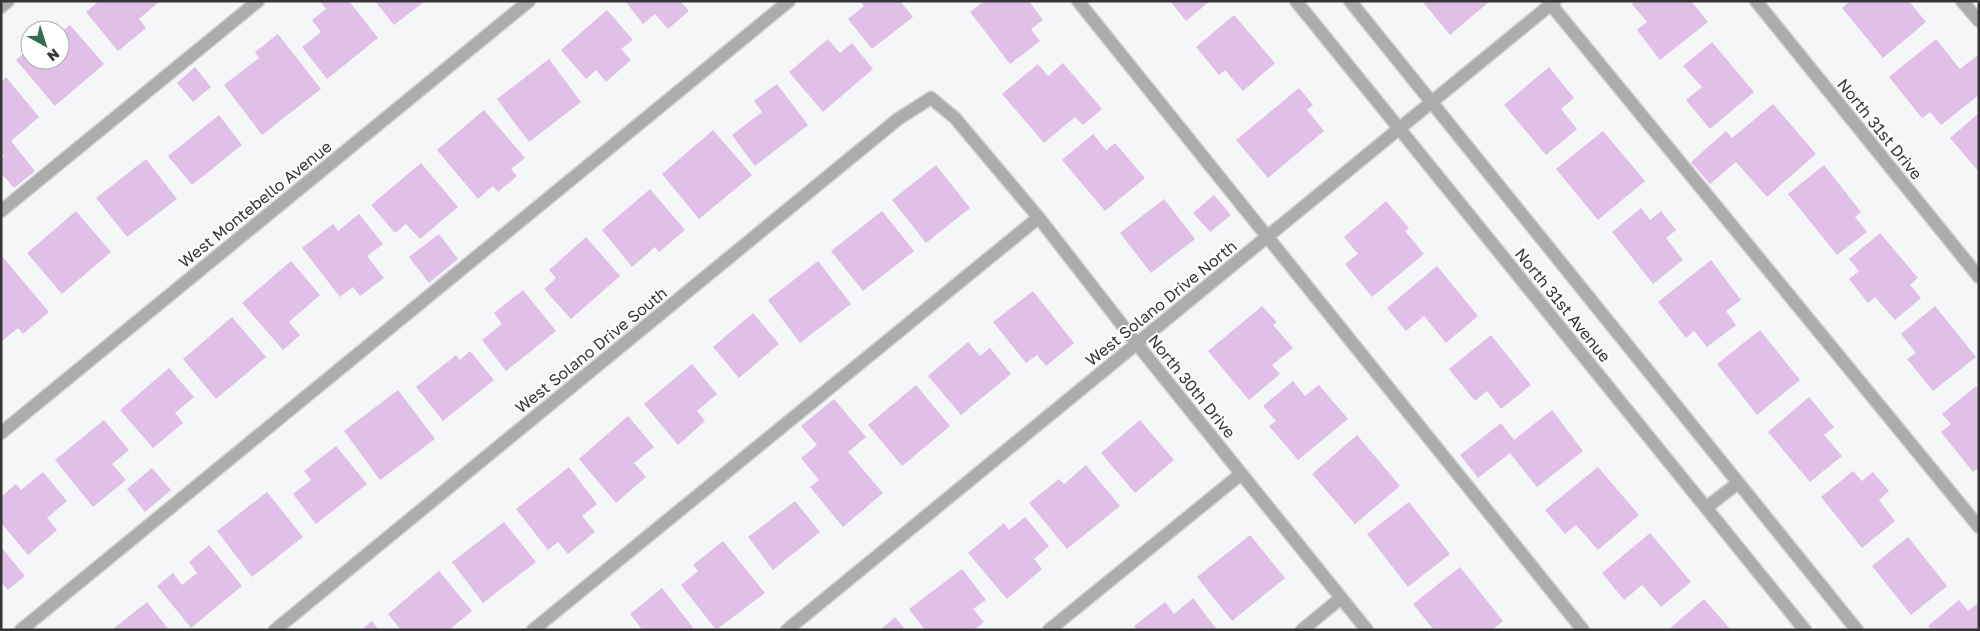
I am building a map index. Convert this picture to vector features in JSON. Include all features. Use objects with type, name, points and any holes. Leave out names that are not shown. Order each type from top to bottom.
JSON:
[{"type":"street","points":[[1,6],[8,1]]},
{"type":"street","points":[[1,211],[258,1]]},
{"type":"street","name":"West Montebello Avenue","points":[[1,433],[529,1]]},
{"type":"street","points":[[21,630],[789,1]]},
{"type":"street","points":[[1078,1],[1584,630]]},
{"type":"street","name":"North 31st Avenue","points":[[1296,1],[1805,630]]},
{"type":"street","name":"North 31st Avenue","points":[[1350,1],[1857,630]]},
{"type":"street","name":"North 31st Drive","points":[[1756,1],[1979,277]]},
{"type":"street","points":[[1962,1],[1979,22]]},
{"type":"street","points":[[1551,2],[1979,527]]},
{"type":"street","name":"West Solano Drive North","points":[[786,630],[1400,129],[1551,2]]},
{"type":"street","name":"North 30th Drive","points":[[931,98],[955,118],[1038,218],[1367,630]]},
{"type":"street","name":"West Solano Drive South","points":[[275,630],[898,119],[931,98]]},
{"type":"street","points":[[533,630],[1038,218]]},
{"type":"street","points":[[1049,630],[1241,474]]},
{"type":"street","points":[[1707,507],[1738,483]]},
{"type":"street","points":[[1302,630],[1342,598]]},
{"type":"building","points":[[99,1],[160,1],[139,19],[146,28],[118,51],[86,12]]},
{"type":"building","points":[[320,1],[349,1],[378,38],[327,79],[302,47],[321,32],[312,20],[326,9]]},
{"type":"building","points":[[375,1],[425,1],[394,25]]},
{"type":"building","points":[[625,1],[680,1],[689,11],[668,29],[655,14],[643,24]]},
{"type":"building","points":[[860,1],[900,1],[913,17],[872,49],[848,19],[864,6]]},
{"type":"building","points":[[984,1],[1029,1],[1043,20],[1031,29],[1040,41],[1010,64],[970,12]]},
{"type":"building","points":[[1170,1],[1210,1],[1186,21]]},
{"type":"building","points":[[1422,1],[1490,1],[1450,35]]},
{"type":"building","points":[[1635,1],[1691,1],[1708,22],[1660,60],[1637,30],[1647,22],[1632,4]]},
{"type":"building","points":[[1850,1],[1909,1],[1926,22],[1883,58],[1842,8]]},
{"type":"building","points":[[607,10],[633,40],[621,49],[631,60],[606,82],[596,70],[586,79],[561,50]]},
{"type":"building","points":[[1234,15],[1275,63],[1243,91],[1225,70],[1219,75],[1196,47]]},
{"type":"building","points":[[70,25],[104,64],[55,106],[24,70],[70,70]]},
{"type":"building","points":[[278,34],[321,89],[262,135],[224,85],[259,58],[255,52]]},
{"type":"building","points":[[828,39],[840,53],[852,43],[873,69],[823,112],[789,72]]},
{"type":"building","points":[[1936,39],[1960,69],[1979,56],[1979,95],[1941,125],[1930,112],[1922,118],[1889,77]]},
{"type":"building","points":[[1712,42],[1754,92],[1710,129],[1686,100],[1702,87],[1683,66]]},
{"type":"building","points":[[20,57],[20,65],[16,60]]},
{"type":"building","points":[[549,59],[581,102],[529,142],[497,99]]},
{"type":"building","points":[[1063,63],[1102,109],[1083,125],[1075,117],[1044,143],[1002,94],[1038,64],[1048,76]]},
{"type":"building","points":[[195,67],[211,87],[193,102],[177,83]]},
{"type":"building","points":[[1549,67],[1574,98],[1561,109],[1577,129],[1546,155],[1504,105]]},
{"type":"building","points":[[6,77],[39,117],[11,141],[35,171],[14,188],[1,173],[1,158],[4,156],[1,152],[1,82]]},
{"type":"building","points":[[777,84],[808,125],[755,166],[732,135],[762,112],[754,101]]},
{"type":"building","points":[[1299,88],[1313,105],[1307,110],[1324,131],[1268,178],[1236,140]]},
{"type":"building","points":[[1773,104],[1816,154],[1767,197],[1736,162],[1710,184],[1691,162],[1726,131],[1732,138]]},
{"type":"building","points":[[484,110],[525,158],[511,169],[517,176],[498,192],[493,186],[478,199],[437,150]]},
{"type":"building","points":[[1979,113],[1979,172],[1950,138]]},
{"type":"building","points":[[219,115],[242,145],[192,185],[168,156]]},
{"type":"building","points":[[713,130],[752,175],[699,219],[662,174]]},
{"type":"building","points":[[1603,131],[1645,181],[1598,220],[1556,169]]},
{"type":"building","points":[[1093,134],[1106,150],[1115,143],[1145,178],[1105,211],[1062,160]]},
{"type":"building","points":[[146,159],[177,199],[127,237],[96,198]]},
{"type":"building","points":[[421,163],[458,207],[420,239],[406,224],[395,233],[371,205]]},
{"type":"building","points":[[936,165],[970,208],[926,243],[892,200]]},
{"type":"building","points":[[1824,165],[1861,212],[1855,217],[1867,232],[1837,255],[1788,194]]},
{"type":"building","points":[[650,189],[685,230],[659,252],[655,247],[632,267],[602,230]]},
{"type":"building","points":[[1214,195],[1231,215],[1210,232],[1193,213]]},
{"type":"building","points":[[1164,199],[1195,239],[1151,273],[1120,233]]},
{"type":"building","points":[[1386,201],[1409,228],[1405,231],[1424,254],[1372,297],[1345,264],[1358,254],[1344,237]]},
{"type":"building","points":[[1641,208],[1650,220],[1661,211],[1676,230],[1666,238],[1683,260],[1653,284],[1612,232]]},
{"type":"building","points":[[76,211],[111,252],[62,294],[27,253]]},
{"type":"building","points":[[882,211],[914,251],[863,291],[831,251]]},
{"type":"building","points":[[359,214],[383,244],[367,256],[384,278],[360,296],[353,287],[340,297],[302,248],[333,224],[338,231]]},
{"type":"building","points":[[1880,233],[1918,278],[1910,285],[1921,298],[1895,320],[1875,297],[1868,303],[1849,279],[1859,271],[1849,259]]},
{"type":"building","points":[[439,234],[458,259],[429,283],[409,257]]},
{"type":"building","points":[[586,237],[620,276],[571,319],[544,289],[556,278],[549,270]]},
{"type":"building","points":[[1,255],[49,312],[23,334],[18,328],[1,342]]},
{"type":"building","points":[[1711,260],[1741,300],[1726,311],[1736,325],[1707,347],[1694,331],[1686,338],[1658,302]]},
{"type":"building","points":[[291,261],[320,295],[289,322],[300,335],[283,350],[242,303]]},
{"type":"building","points":[[818,261],[851,304],[800,343],[768,300]]},
{"type":"building","points":[[1437,266],[1478,316],[1446,343],[1424,316],[1406,331],[1387,308]]},
{"type":"building","points":[[523,290],[556,331],[506,371],[482,340],[502,324],[494,313]]},
{"type":"building","points":[[1033,291],[1074,343],[1046,366],[1037,355],[1026,363],[993,322]]},
{"type":"building","points":[[1262,306],[1277,322],[1273,325],[1293,348],[1272,365],[1280,374],[1249,400],[1208,351]]},
{"type":"building","points":[[1935,306],[1976,357],[1933,391],[1907,359],[1916,353],[1901,334]]},
{"type":"building","points":[[753,313],[779,344],[739,378],[713,347]]},
{"type":"building","points":[[232,317],[266,357],[216,399],[183,359]]},
{"type":"building","points":[[1760,330],[1800,380],[1757,415],[1717,364]]},
{"type":"building","points":[[1491,335],[1531,385],[1501,409],[1487,391],[1475,401],[1449,369]]},
{"type":"building","points":[[968,342],[980,356],[990,348],[1011,374],[961,415],[928,376]]},
{"type":"building","points":[[470,351],[494,380],[443,421],[416,387],[456,355],[460,360]]},
{"type":"building","points":[[692,364],[717,394],[697,411],[705,421],[678,445],[644,404]]},
{"type":"building","points":[[169,368],[194,397],[175,413],[183,423],[153,448],[120,410]]},
{"type":"building","points":[[1293,381],[1305,396],[1319,385],[1348,419],[1298,460],[1269,426],[1276,421],[1263,406]]},
{"type":"building","points":[[916,385],[950,426],[902,466],[868,425]]},
{"type":"building","points":[[1976,386],[1979,389],[1979,468],[1973,472],[1941,432],[1951,424],[1942,414]]},
{"type":"building","points":[[398,390],[435,439],[380,480],[344,431]]},
{"type":"building","points":[[1809,397],[1834,427],[1824,435],[1842,456],[1810,482],[1768,432]]},
{"type":"building","points":[[834,399],[866,437],[848,452],[883,493],[843,527],[810,487],[819,480],[801,458],[817,445],[801,426]]},
{"type":"building","points":[[1552,410],[1583,451],[1537,487],[1510,453],[1478,478],[1460,455],[1501,423],[1514,440]]},
{"type":"building","points":[[628,416],[654,447],[634,463],[646,477],[616,503],[579,459]]},
{"type":"building","points":[[104,420],[129,450],[112,464],[126,480],[93,507],[55,460]]},
{"type":"building","points":[[1140,420],[1174,460],[1135,493],[1101,453]]},
{"type":"building","points":[[1357,435],[1400,486],[1355,524],[1312,474]]},
{"type":"building","points":[[336,446],[367,484],[316,524],[293,494],[311,480],[304,471]]},
{"type":"building","points":[[1086,465],[1120,506],[1067,549],[1029,503],[1059,479],[1064,484]]},
{"type":"building","points":[[569,467],[597,504],[582,516],[595,532],[568,554],[558,542],[548,550],[516,509]]},
{"type":"building","points":[[1598,467],[1639,515],[1598,550],[1576,525],[1565,534],[1545,510]]},
{"type":"building","points":[[152,468],[171,490],[145,512],[127,489]]},
{"type":"building","points":[[1853,471],[1862,481],[1873,472],[1889,491],[1879,500],[1895,521],[1862,548],[1821,497]]},
{"type":"building","points":[[43,472],[67,501],[47,518],[57,530],[28,555],[1,523],[1,497],[16,484],[21,490]]},
{"type":"building","points":[[267,492],[303,537],[252,577],[217,531]]},
{"type":"building","points":[[795,501],[820,532],[773,570],[748,537]]},
{"type":"building","points":[[1409,502],[1450,554],[1408,587],[1367,534]]},
{"type":"building","points":[[1025,517],[1049,546],[1034,559],[1042,569],[1007,599],[968,553],[1004,523],[1009,530]]},
{"type":"building","points":[[504,522],[536,562],[483,603],[452,562]]},
{"type":"building","points":[[1650,533],[1691,582],[1661,607],[1642,585],[1624,600],[1602,573]]},
{"type":"building","points":[[1250,535],[1285,578],[1232,621],[1197,577]]},
{"type":"building","points":[[1908,537],[1947,586],[1911,615],[1872,566]]},
{"type":"building","points":[[723,541],[765,593],[716,630],[681,585],[698,571],[693,565]]},
{"type":"building","points":[[209,545],[242,586],[191,628],[157,586],[173,573],[182,585],[197,573],[189,562]]},
{"type":"building","points":[[1,547],[25,576],[8,590],[1,582]]},
{"type":"building","points":[[1460,567],[1503,621],[1492,630],[1434,630],[1413,604]]},
{"type":"building","points":[[962,569],[986,600],[973,609],[984,622],[974,630],[925,630],[909,609]]},
{"type":"building","points":[[439,571],[472,611],[449,630],[401,630],[388,614]]},
{"type":"building","points":[[662,588],[695,630],[639,630],[641,628],[630,614]]},
{"type":"building","points":[[1193,598],[1217,630],[1137,630],[1134,626],[1165,602],[1174,614]]},
{"type":"building","points":[[1704,599],[1731,630],[1668,630]]},
{"type":"building","points":[[1959,600],[1968,611],[1979,602],[1979,630],[1931,630],[1928,626]]},
{"type":"building","points":[[147,602],[169,630],[113,629]]},
{"type":"building","points":[[895,617],[906,630],[880,630]]},
{"type":"building","points":[[372,621],[379,630],[361,630]]}]
